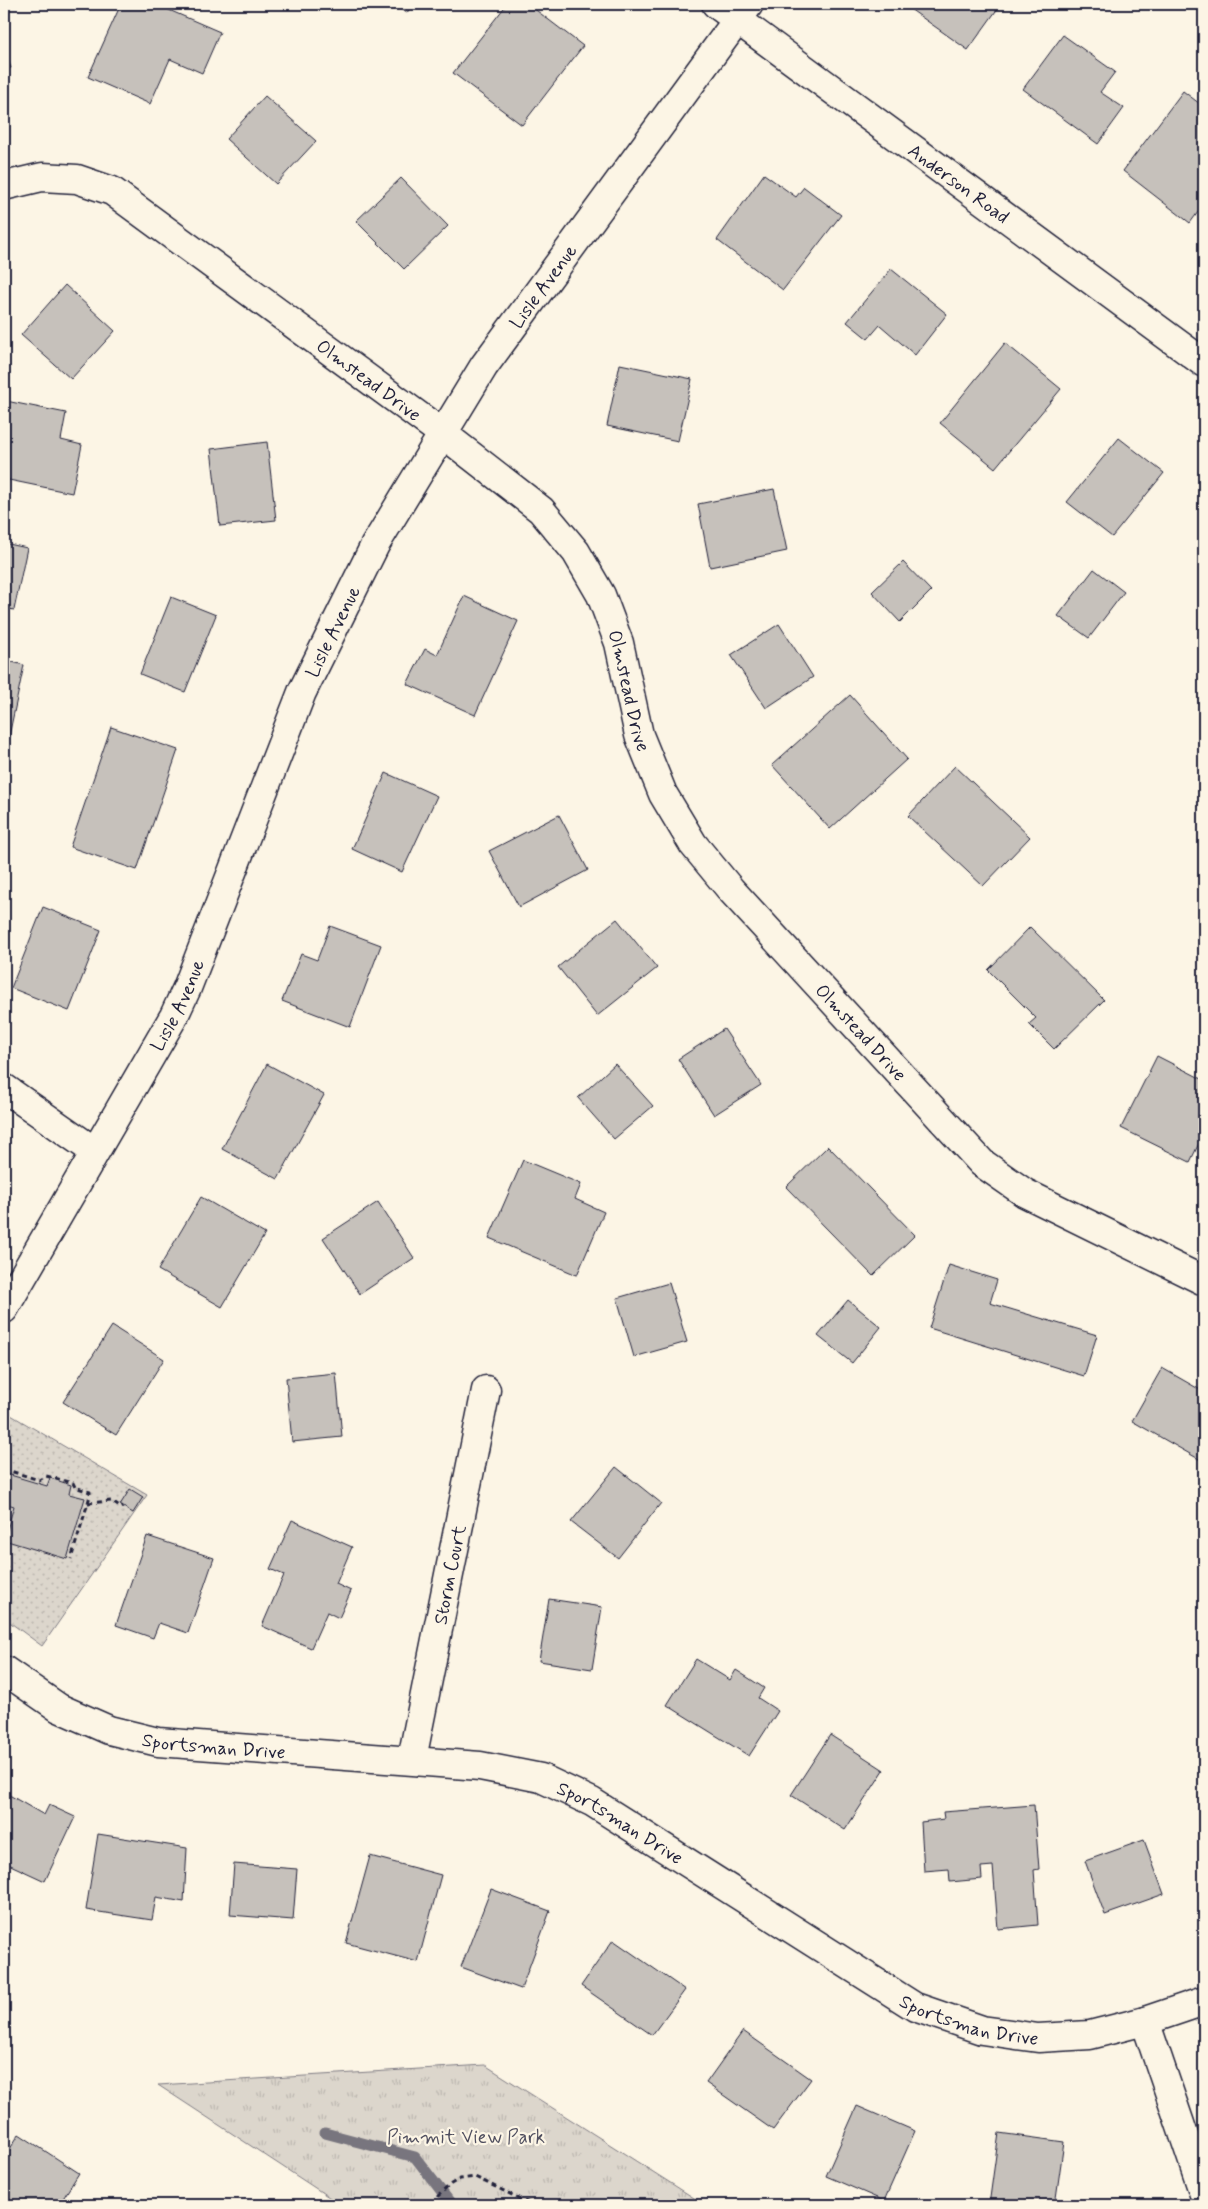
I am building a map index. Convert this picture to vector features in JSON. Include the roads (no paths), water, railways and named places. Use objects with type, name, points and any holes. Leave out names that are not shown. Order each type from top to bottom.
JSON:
[{"type":"street","name":"Anderson Road","points":[[734,9],[1204,362]]},
{"type":"street","name":"Lisle Avenue","points":[[4,1309],[174,1016],[187,988],[302,692],[375,545],[484,366],[734,9]]},
{"type":"street","name":"Olmstead Drive","points":[[4,186],[42,177],[77,179],[112,191],[442,434],[541,510],[576,552],[601,595],[619,643],[639,735],[663,794],[693,844],[731,890],[982,1163],[1026,1194],[1204,1281]]},
{"type":"street","points":[[4,1088],[94,1151]]},
{"type":"street","name":"Storm Court","points":[[412,1760],[486,1390]]},
{"type":"street","name":"Sportsman Drive","points":[[4,1670],[59,1708],[109,1730],[158,1742],[480,1766],[540,1778],[592,1802],[915,2007],[982,2030],[1038,2038],[1090,2035],[1145,2022],[1204,2001]]},
{"type":"street","points":[[1145,2022],[1204,2194]]},
{"type":"waterway","points":[[325,2133],[415,2157],[452,2205]]},
{"type":"park label","name":"Pimmit View Park","points":[[466,2136]]}]
